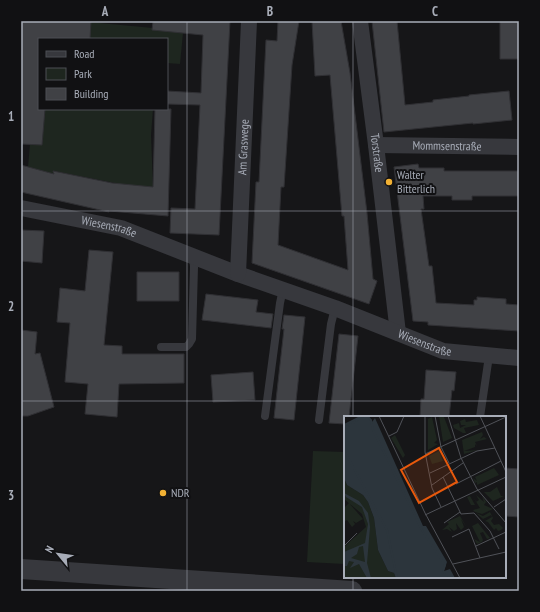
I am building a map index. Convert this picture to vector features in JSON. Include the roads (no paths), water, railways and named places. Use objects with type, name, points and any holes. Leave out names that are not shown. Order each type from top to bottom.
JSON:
[{"type":"street","name":"Am Graswege","points":[[238,274],[249,21]]},
{"type":"street","name":"Torstraße","points":[[360,21],[398,333]]},
{"type":"street","name":"Mommsenstraße","points":[[376,145],[519,147]]},
{"type":"street","name":"Wiesenstraße","points":[[21,208],[121,228],[238,274],[335,308],[443,351],[519,358]]},
{"type":"street","points":[[21,569],[352,591]]},
{"type":"lane","points":[[161,347],[186,347],[192,339],[194,256]]},
{"type":"lane","points":[[265,416],[283,289]]},
{"type":"lane","points":[[319,420],[331,324],[335,308]]},
{"type":"lane","points":[[480,416],[489,356]]},
{"type":"place","name":"Walter Bitterlich","points":[[389,182]]},
{"type":"place","name":"NDR","points":[[163,493]]}]
